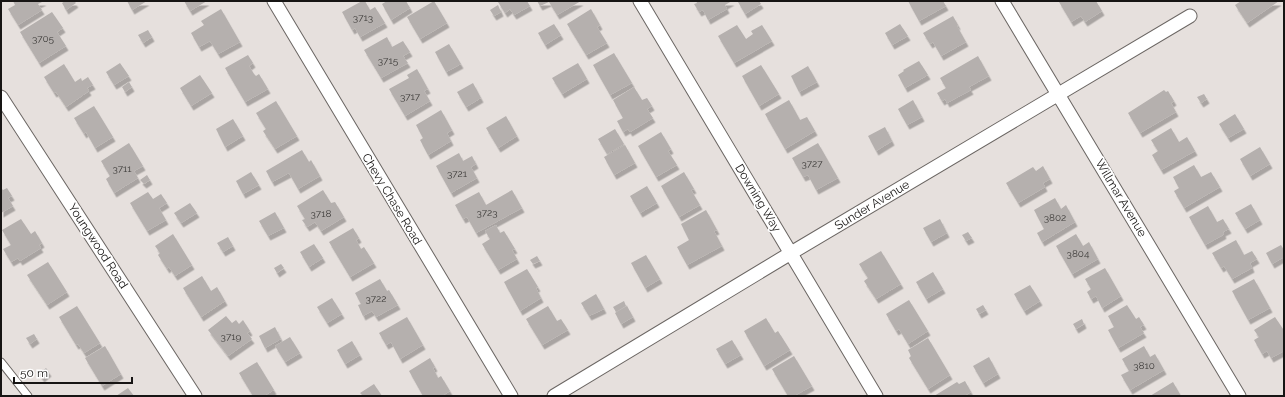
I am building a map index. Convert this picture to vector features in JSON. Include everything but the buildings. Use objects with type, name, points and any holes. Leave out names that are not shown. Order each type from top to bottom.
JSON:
[{"type":"street","name":"Chevy Chase Road","points":[[274,1],[511,396]]},
{"type":"street","name":"Downing Way","points":[[640,1],[876,396]]},
{"type":"street","name":"Willmar Avenue","points":[[1002,1],[1239,396]]},
{"type":"street","name":"Sunder Avenue","points":[[554,396],[1190,16]]},
{"type":"street","name":"Youngwood Road","points":[[1,97],[195,396]]},
{"type":"lane","points":[[1,362],[28,396]]}]
